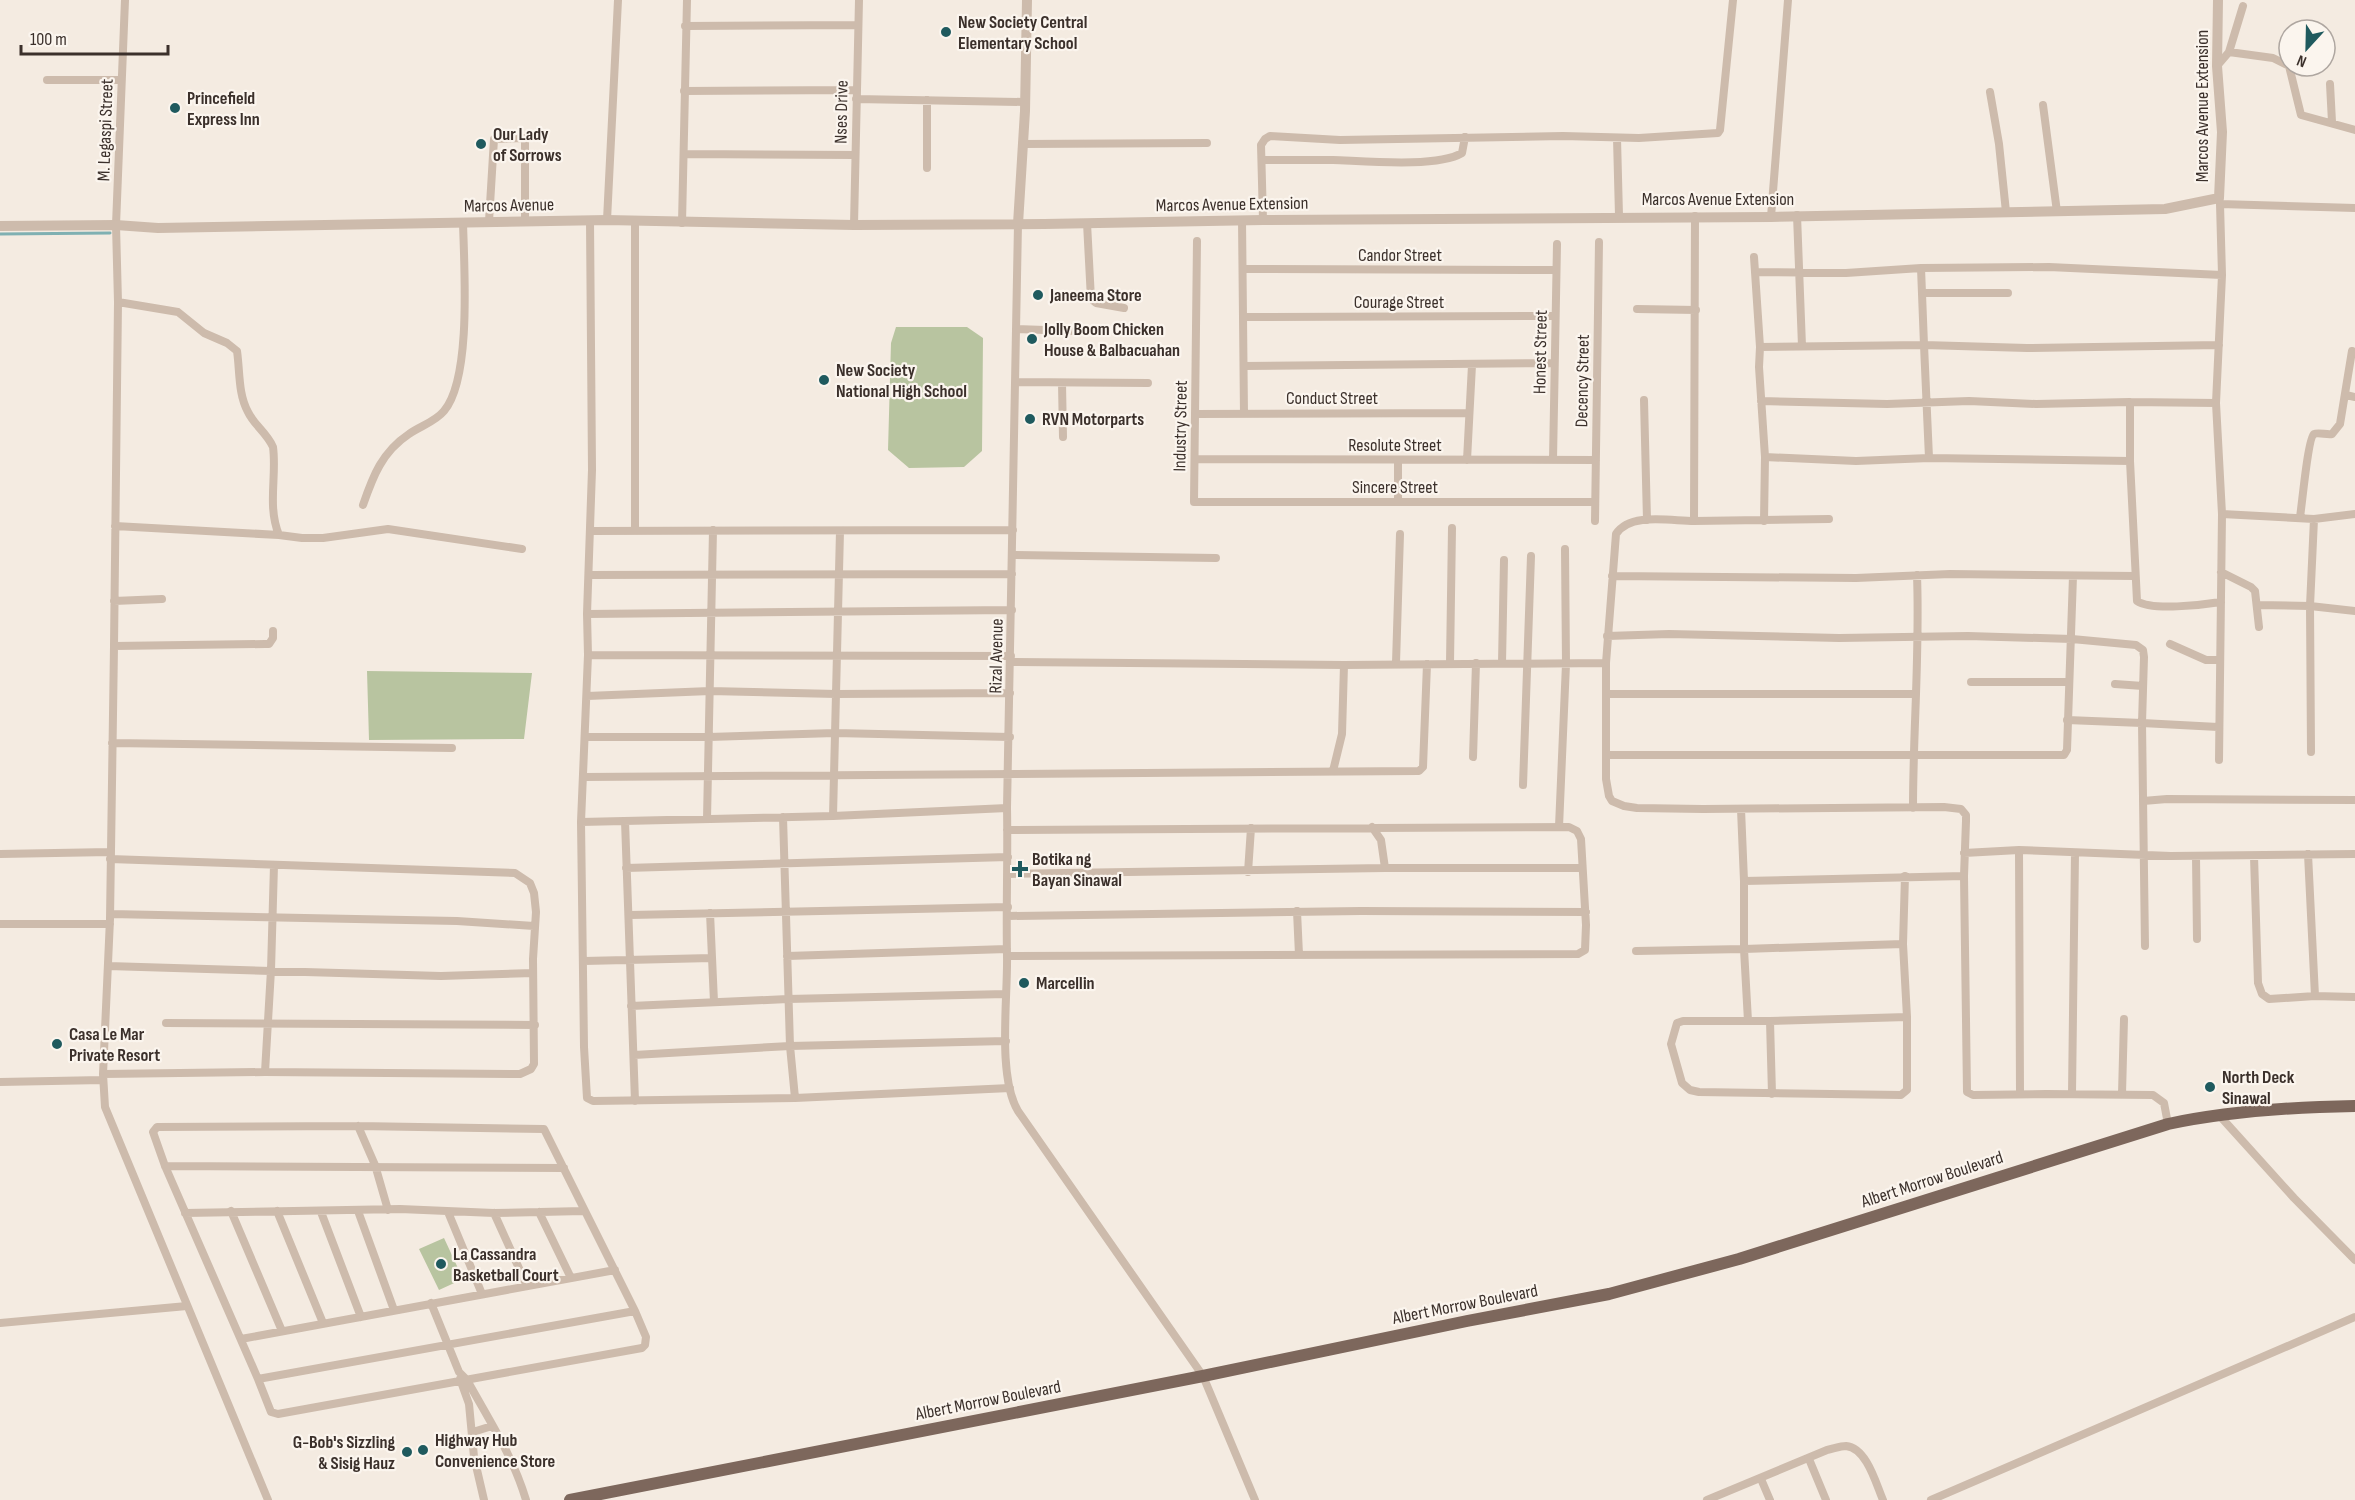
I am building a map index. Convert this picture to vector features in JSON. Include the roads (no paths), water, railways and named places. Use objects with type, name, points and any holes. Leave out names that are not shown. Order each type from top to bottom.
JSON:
[{"type":"main road","name":"Albert Morrow Boulevard","points":[[570,1500],[1609,1294],[1739,1259],[2168,1125],[2219,1115],[2296,1107],[2355,1106]]},
{"type":"street","name":"M. Legaspi Street","points":[[125,0],[117,225],[114,646],[110,924],[103,1077],[105,1107],[268,1500]]},
{"type":"street","points":[[607,220],[618,0]]},
{"type":"street","points":[[682,222],[687,0]]},
{"type":"street","name":"Nses Drive","points":[[854,225],[859,0]]},
{"type":"street","points":[[1018,224],[1027,0]]},
{"type":"street","points":[[1263,220],[1262,141],[1270,136],[1340,140],[1590,136],[1617,138],[1718,133],[1733,0]]},
{"type":"street","points":[[1771,217],[1788,0]]},
{"type":"street","name":"Marcos Avenue Extension","points":[[1018,224],[2057,212],[2165,209],[2220,201],[2222,132],[2217,66],[2218,0]]},
{"type":"street","points":[[2217,66],[2229,52],[2243,6]]},
{"type":"street","points":[[686,26],[857,25]]},
{"type":"street","points":[[2229,52],[2277,60]]},
{"type":"street","points":[[2292,78],[2301,115],[2355,130]]},
{"type":"street","points":[[47,80],[121,80]]},
{"type":"street","points":[[2330,84],[2332,122]]},
{"type":"street","points":[[684,91],[1024,102]]},
{"type":"street","points":[[1990,92],[1999,144],[2006,212]]},
{"type":"street","points":[[927,100],[927,168]]},
{"type":"street","points":[[2043,105],[2057,212]]},
{"type":"street","points":[[1263,160],[1396,163],[1436,160],[1462,153],[1465,137]]},
{"type":"street","points":[[489,221],[494,139],[525,138],[525,221]]},
{"type":"street","points":[[1617,138],[1619,216]]},
{"type":"street","points":[[1023,144],[1207,143]]},
{"type":"street","points":[[684,154],[855,155]]},
{"type":"street","points":[[2219,760],[2222,514],[2216,403],[2222,275],[2220,201],[2355,208]]},
{"type":"street","points":[[1797,215],[1802,346]]},
{"type":"street","points":[[1694,521],[1695,216]]},
{"type":"street","name":"Marcos Avenue","points":[[0,226],[117,225],[158,228],[607,220],[854,225],[1018,224]]},
{"type":"street","points":[[1242,220],[1244,414]]},
{"type":"street","points":[[590,221],[592,417],[587,696],[581,822],[584,1047],[587,1098],[593,1101],[795,1098],[1010,1088]]},
{"type":"street","points":[[363,505],[374,473],[395,444],[442,414],[450,403],[457,383],[465,322],[463,222]]},
{"type":"street","points":[[635,222],[635,531]]},
{"type":"street","points":[[1087,223],[1091,298],[1096,303],[1124,308]]},
{"type":"street","name":"Rizal Avenue","points":[[1018,224],[1007,808],[1006,1041],[1010,1088],[1018,1111],[1203,1376],[1255,1500]]},
{"type":"street","name":"Industry Street","points":[[1194,502],[1197,242]]},
{"type":"street","name":"Decency Street","points":[[1595,521],[1599,242]]},
{"type":"street","name":"Honest Street","points":[[1553,460],[1557,244]]},
{"type":"street","points":[[1754,257],[1760,346],[1758,368],[1765,457],[1764,521]]},
{"type":"street","points":[[1755,272],[1846,273],[1922,268],[2049,267],[2222,275]]},
{"type":"street","points":[[1922,268],[1929,458]]},
{"type":"street","name":"Candor Street","points":[[1243,269],[1556,270]]},
{"type":"street","points":[[1922,293],[2008,293]]},
{"type":"street","points":[[118,302],[178,312],[187,317],[197,328],[227,343],[237,351],[244,403],[254,422],[270,439],[273,447],[273,510],[274,522],[279,535]]},
{"type":"street","points":[[1636,309],[1696,310]]},
{"type":"street","name":"Courage Street","points":[[1243,317],[1555,316]]},
{"type":"street","points":[[1017,329],[1074,332]]},
{"type":"street","points":[[1760,346],[1924,345],[2027,348],[2219,345]]},
{"type":"street","points":[[2300,517],[2306,458],[2311,437],[2316,433],[2329,435],[2335,431],[2342,419],[2352,351]]},
{"type":"street","points":[[1244,366],[1554,363]]},
{"type":"street","points":[[1467,460],[1472,364]]},
{"type":"street","points":[[1016,382],[1148,383]]},
{"type":"street","points":[[1062,383],[1063,437]]},
{"type":"street","points":[[2346,395],[2355,397]]},
{"type":"street","points":[[1644,400],[1647,520]]},
{"type":"street","points":[[1761,401],[2216,403]]},
{"type":"street","points":[[2130,402],[2135,592],[2139,603],[2191,605],[2221,602]]},
{"type":"street","name":"Conduct Street","points":[[1195,414],[1469,413]]},
{"type":"street","points":[[1765,457],[1856,461],[1929,458],[2130,461]]},
{"type":"street","name":"Resolute Street","points":[[1195,459],[1596,460]]},
{"type":"street","points":[[1398,460],[1398,502]]},
{"type":"street","name":"Sincere Street","points":[[1194,502],[1595,502]]},
{"type":"street","points":[[2222,514],[2314,519],[2355,514]]},
{"type":"street","points":[[1829,519],[1647,520],[1622,525],[1616,534],[1607,636],[1607,790],[1609,796],[1617,804],[1637,808],[1961,809],[1966,821],[1964,853],[1966,1092],[1973,1095],[2122,1094],[2157,1097],[2165,1106],[2168,1125]]},
{"type":"street","points":[[2311,752],[2310,606],[2314,519]]},
{"type":"street","points":[[115,526],[302,538],[323,538],[388,529],[522,549]]},
{"type":"street","points":[[1450,663],[1452,528]]},
{"type":"street","points":[[707,819],[713,530]]},
{"type":"street","points":[[590,531],[1013,530]]},
{"type":"street","points":[[833,816],[840,531]]},
{"type":"street","points":[[1396,663],[1400,534]]},
{"type":"street","points":[[1559,827],[1566,664],[1565,549]]},
{"type":"street","points":[[1012,555],[1216,558]]},
{"type":"street","points":[[1523,785],[1531,556]]},
{"type":"street","points":[[1502,663],[1504,560]]},
{"type":"street","points":[[2221,572],[2251,586],[2255,591],[2259,627]]},
{"type":"street","points":[[589,575],[1012,574]]},
{"type":"street","points":[[1612,576],[1856,578],[1950,574],[2135,576]]},
{"type":"street","points":[[1913,808],[1913,756],[1919,637],[1917,576]]},
{"type":"street","points":[[1608,755],[2064,755],[2067,750],[2073,576]]},
{"type":"street","points":[[114,600],[162,599]]},
{"type":"street","points":[[2258,605],[2310,606],[2355,611]]},
{"type":"street","points":[[587,614],[1012,610]]},
{"type":"street","points":[[114,646],[265,644],[271,642],[273,631]]},
{"type":"street","points":[[1607,636],[1669,634],[1839,639],[1919,637],[2072,639],[2140,647],[2144,657],[2142,855],[2145,946]]},
{"type":"street","points":[[2170,644],[2206,660],[2219,660]]},
{"type":"street","points":[[588,655],[837,656],[1344,664],[1606,663]]},
{"type":"street","points":[[1473,757],[1476,663]]},
{"type":"street","points":[[1334,771],[1342,734],[1344,664]]},
{"type":"street","points":[[584,777],[1008,772],[1406,771],[1421,769],[1427,664]]},
{"type":"street","points":[[1971,682],[2068,682]]},
{"type":"street","points":[[2115,684],[2144,686]]},
{"type":"street","points":[[587,696],[710,691],[836,694],[1010,693]]},
{"type":"street","points":[[1607,694],[1916,694]]},
{"type":"street","points":[[2067,720],[2218,727]]},
{"type":"street","points":[[585,737],[709,737],[835,733],[1010,737]]},
{"type":"street","points":[[112,743],[452,748]]},
{"type":"street","points":[[2143,801],[2167,799],[2355,800]]},
{"type":"street","points":[[581,822],[833,816],[1007,808]]},
{"type":"street","points":[[1741,809],[1748,1021]]},
{"type":"street","points":[[783,817],[790,1046],[795,1098]]},
{"type":"street","points":[[625,821],[635,1101]]},
{"type":"street","points":[[1372,827],[1381,840],[1385,868]]},
{"type":"street","points":[[1248,872],[1251,828]]},
{"type":"street","points":[[787,957],[1007,952],[1299,955],[1578,954],[1583,952],[1586,946],[1586,912],[1579,834],[1571,828],[1007,830]]},
{"type":"street","points":[[1964,853],[2019,850],[2196,856],[2355,854]]},
{"type":"street","points":[[2019,850],[2019,1094]]},
{"type":"street","points":[[2072,1094],[2075,853]]},
{"type":"street","points":[[0,854],[110,856],[274,866],[515,873],[530,883],[534,893],[536,912],[533,973],[534,1064],[531,1069],[520,1074],[265,1072],[0,1082]]},
{"type":"street","points":[[2308,854],[2315,996]]},
{"type":"street","points":[[2196,856],[2198,939]]},
{"type":"street","points":[[2254,856],[2259,989],[2264,998],[2355,997]]},
{"type":"street","points":[[626,868],[1008,857]]},
{"type":"street","points":[[265,1072],[274,866]]},
{"type":"street","points":[[1008,874],[1248,872],[1385,868],[1581,868]]},
{"type":"street","points":[[1905,876],[1903,944],[1906,1017],[1907,1086],[1901,1095],[1695,1092],[1682,1083],[1671,1044],[1677,1023],[1683,1021],[1906,1017]]},
{"type":"street","points":[[1743,881],[1964,876]]},
{"type":"street","points":[[630,915],[1008,911],[1586,912]]},
{"type":"street","points":[[1297,911],[1299,955]]},
{"type":"street","points":[[710,913],[714,1002]]},
{"type":"street","points":[[110,915],[272,917],[347,921],[457,921],[534,926]]},
{"type":"street","points":[[0,924],[110,924]]},
{"type":"street","points":[[1636,951],[1903,944]]},
{"type":"street","points":[[584,961],[712,958]]},
{"type":"street","points":[[108,966],[441,976],[533,973]]},
{"type":"street","points":[[631,1006],[788,999],[1006,994]]},
{"type":"street","points":[[2122,1094],[2124,1019]]},
{"type":"street","points":[[1770,1021],[1772,1094]]},
{"type":"street","points":[[166,1023],[535,1025]]},
{"type":"street","points":[[634,1055],[790,1046],[1006,1041]]},
{"type":"street","points":[[2219,1115],[2286,1190],[2355,1260]]},
{"type":"street","points":[[358,1126],[375,1165],[388,1209]]},
{"type":"street","points":[[158,1127],[538,1127],[546,1130],[583,1211],[615,1270],[646,1337],[645,1345],[642,1348],[278,1414],[268,1409],[258,1379],[165,1166],[152,1134],[158,1127]]},
{"type":"street","points":[[165,1166],[375,1165],[564,1168]]},
{"type":"street","points":[[185,1213],[388,1209],[494,1213],[583,1211]]},
{"type":"street","points":[[231,1211],[282,1331]]},
{"type":"street","points":[[277,1211],[323,1323]]},
{"type":"street","points":[[358,1211],[394,1310]]},
{"type":"street","points":[[321,1212],[361,1317]]},
{"type":"street","points":[[448,1212],[482,1294]]},
{"type":"street","points":[[539,1212],[572,1278]]},
{"type":"street","points":[[494,1213],[527,1286]]},
{"type":"street","points":[[241,1339],[615,1270]]},
{"type":"street","points":[[431,1303],[459,1372],[505,1445],[518,1472],[526,1500]]},
{"type":"street","points":[[0,1323],[187,1306]]},
{"type":"street","points":[[258,1379],[635,1311]]},
{"type":"street","points":[[1931,1500],[2355,1317]]},
{"type":"street","points":[[464,1381],[470,1404],[474,1457],[484,1500]]},
{"type":"street","points":[[473,1432],[492,1426]]},
{"type":"street","points":[[1712,1499],[1840,1447],[1853,1448],[1863,1457],[1883,1500]]},
{"type":"street","points":[[1809,1459],[1826,1500]]},
{"type":"street","points":[[1761,1479],[1770,1500]]},
{"type":"waterway","points":[[0,234],[110,233]]},
{"type":"place","name":"New Society Central Elementary School","points":[[946,32]]},
{"type":"place","name":"Princefield Express Inn","points":[[175,108]]},
{"type":"place","name":"Our Lady of Sorrows","points":[[481,144]]},
{"type":"place","name":"Janeema Store","points":[[1038,295]]},
{"type":"place","name":"Jolly Boom Chicken House & Balbacuahan","points":[[1032,339]]},
{"type":"place","name":"New Society National High School","points":[[824,380]]},
{"type":"place","name":"RVN Motorparts","points":[[1030,419]]},
{"type":"place","name":"Botika ng Bayan Sinawal","points":[[1020,869]]},
{"type":"place","name":"Marcellin","points":[[1024,983]]},
{"type":"place","name":"Casa Le Mar Private Resort","points":[[57,1044]]},
{"type":"place","name":"North Deck Sinawal","points":[[2210,1087]]},
{"type":"place","name":"La Cassandra Basketball Court","points":[[441,1264]]},
{"type":"place","name":"Highway Hub Convenience Store","points":[[423,1450]]},
{"type":"place","name":"G-Bob's Sizzling & Sisig Hauz","points":[[407,1452]]}]
